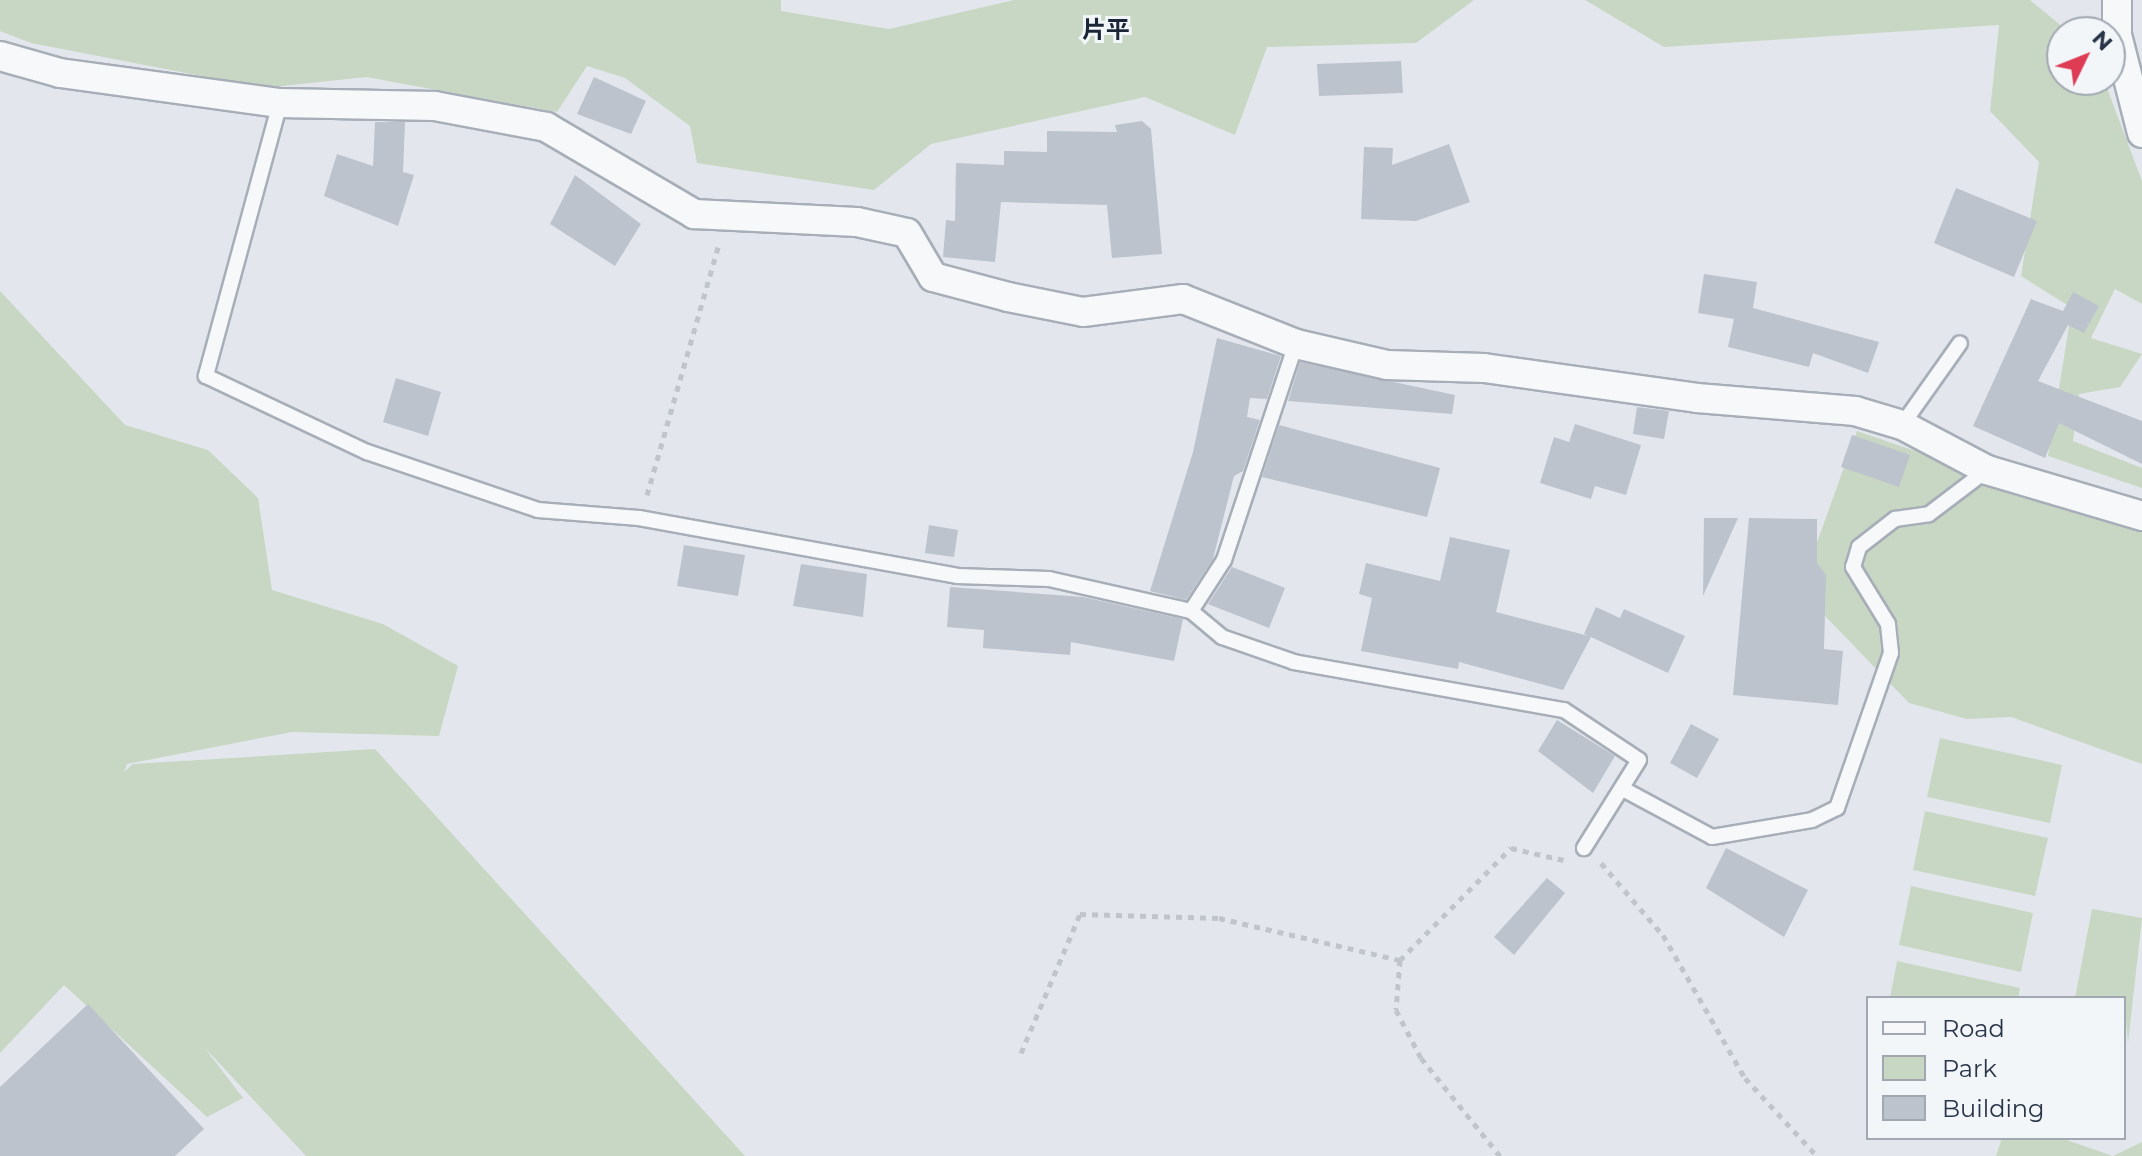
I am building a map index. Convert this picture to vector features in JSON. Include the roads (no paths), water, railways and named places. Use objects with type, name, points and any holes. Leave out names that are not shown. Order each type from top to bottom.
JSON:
[{"type":"street","points":[[2117,0],[2117,35],[2142,133]]},
{"type":"street","points":[[0,56],[60,73],[280,103],[435,106],[546,127],[651,195],[694,214],[857,222],[907,233],[933,277],[1083,312],[1183,299],[1296,344],[1387,365],[1484,368],[1697,398],[1855,411],[1902,425],[1987,470],[2142,516]]},
{"type":"lane","points":[[280,103],[206,376],[367,452],[538,510],[639,518],[845,561],[1049,579],[1191,611],[1222,637],[1294,662],[1564,710],[1639,760],[1584,848]]},
{"type":"lane","points":[[1902,425],[1960,343]]},
{"type":"lane","points":[[1191,611],[1224,560],[1296,344]]},
{"type":"lane","points":[[1623,789],[1712,837],[1812,820],[1837,808],[1891,653],[1888,624],[1853,567],[1859,547],[1895,519],[1929,514],[1987,470]]},
{"type":"district","name":"片平","points":[[1106,30]]}]
